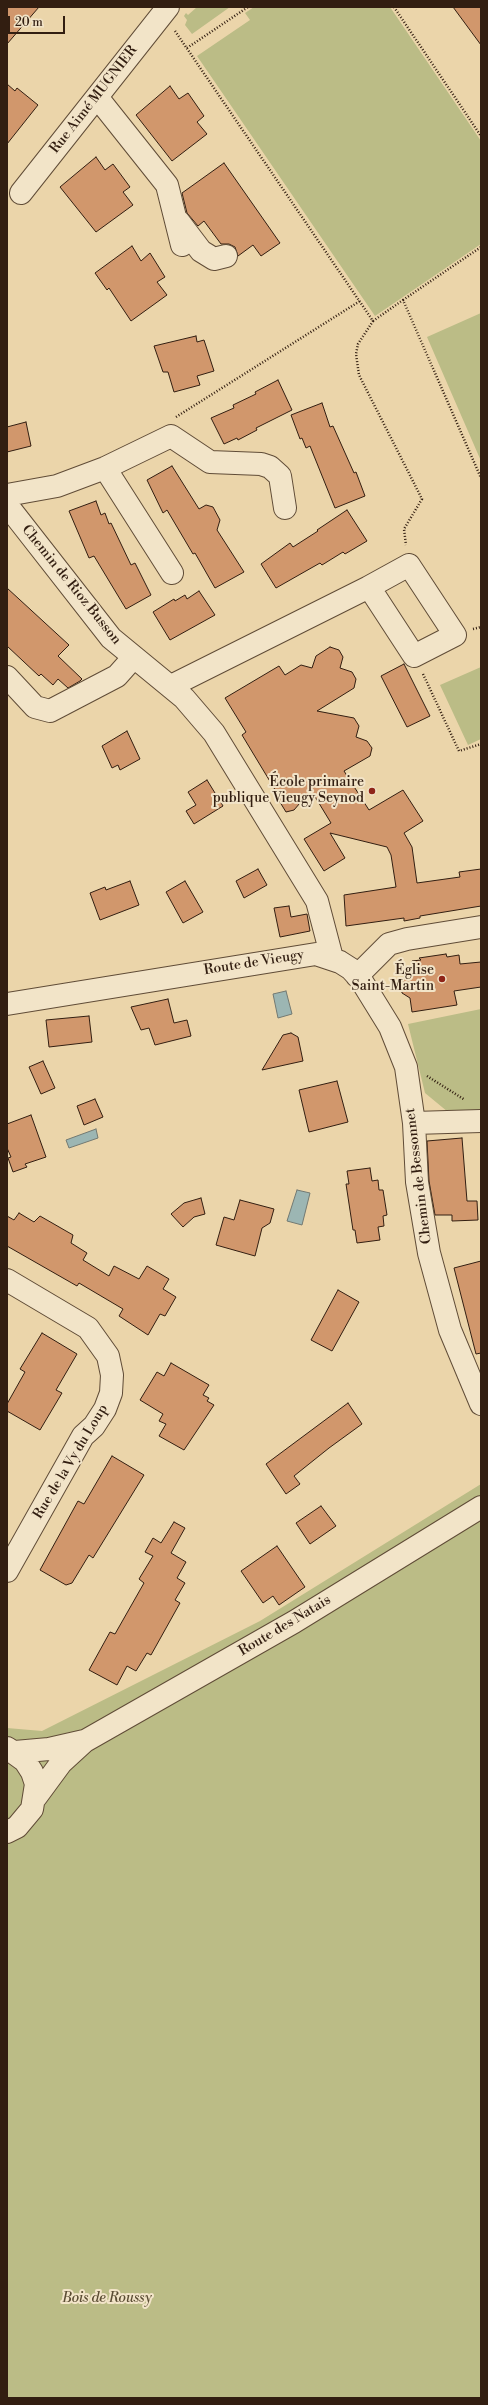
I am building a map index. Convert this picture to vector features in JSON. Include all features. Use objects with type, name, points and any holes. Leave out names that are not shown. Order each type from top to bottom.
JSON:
[{"type":"street","name":"Rue Aimé MUGNIER","points":[[21,193],[97,97],[170,17]]},
{"type":"street","points":[[97,97],[167,184],[182,245]]},
{"type":"street","points":[[176,218],[201,251],[214,259],[226,256]]},
{"type":"street","points":[[7,495],[57,486],[105,468],[171,436],[210,462],[261,464],[270,467],[280,476],[285,508]]},
{"type":"street","points":[[105,468],[172,573]]},
{"type":"street","name":"Chemin de Rioz Busson","points":[[7,505],[111,638],[133,658],[171,686],[214,733],[317,901],[332,958]]},
{"type":"street","points":[[171,686],[409,565],[455,635],[414,656],[368,587]]},
{"type":"street","points":[[7,677],[35,707],[50,711],[117,676],[133,658]]},
{"type":"street","points":[[357,976],[389,944],[407,939],[481,927]]},
{"type":"street","name":"Route de Vieugy","points":[[7,1004],[316,954],[332,958],[351,969],[357,976]]},
{"type":"street","name":"Chemin de Bessonnet","points":[[357,976],[390,1027],[403,1061],[414,1123],[417,1182],[429,1253],[450,1330],[481,1404]]},
{"type":"street","points":[[414,1123],[481,1121]]},
{"type":"street","name":"Rue de la Vy du Loup","points":[[7,1280],[88,1328],[108,1356],[112,1375],[111,1393],[105,1409],[94,1426],[83,1436],[7,1571]]},
{"type":"street","name":"Route des Natais","points":[[7,1832],[26,1819],[36,1797],[61,1763],[85,1741],[294,1622],[481,1507]]},
{"type":"street","name":"Route des Natais","points":[[11,1750],[49,1749],[85,1741]]},
{"type":"street","points":[[11,1750],[25,1761],[32,1772],[36,1784],[36,1797]]},
{"type":"path","points":[[187,48],[248,7]]},
{"type":"path","points":[[394,7],[481,136]]},
{"type":"path","points":[[170,17],[187,48],[373,321]]},
{"type":"path","points":[[409,565],[404,529],[422,499],[359,375],[356,354],[358,344],[373,321],[481,247]]},
{"type":"path","points":[[403,300],[481,478]]},
{"type":"path","points":[[171,436],[176,415],[360,301]]},
{"type":"path","points":[[414,656],[459,751],[481,744]]},
{"type":"path","points":[[403,1061],[468,1102]]},
{"type":"green space","points":[[197,7],[230,7],[192,34],[185,25],[187,20],[184,16],[186,13],[188,15]]},
{"type":"green space","points":[[254,7],[390,7],[481,141],[481,244],[375,316],[197,56],[250,20],[245,13]]},
{"type":"green space","points":[[481,313],[481,461],[427,337]]},
{"type":"green space","points":[[481,667],[481,739],[468,745],[440,685]]},
{"type":"green space","points":[[481,1009],[481,1112],[448,1112],[425,1093],[408,1024]]},
{"type":"green space","name":"Bois de Roussy","points":[[481,1484],[481,2398],[7,2398],[7,1728],[42,1731],[260,1621]]},
{"type":"water","points":[[286,991],[292,1014],[278,1018],[273,994]]},
{"type":"water","points":[[96,1129],[98,1138],[69,1148],[66,1140]]},
{"type":"water","points":[[297,1190],[310,1193],[302,1225],[287,1221]]},
{"type":"building","points":[[7,7],[39,7],[7,44]]},
{"type":"building","points":[[453,7],[481,7],[481,45]]},
{"type":"building","points":[[7,84],[15,91],[17,88],[38,105],[7,144]]},
{"type":"building","points":[[170,86],[179,99],[188,93],[204,116],[197,122],[207,134],[172,161],[136,115]]},
{"type":"building","points":[[96,157],[105,170],[113,164],[130,187],[123,192],[133,205],[96,232],[60,187]]},
{"type":"building","points":[[224,163],[280,243],[261,256],[253,245],[238,256],[235,247],[229,244],[221,244],[204,221],[198,226],[187,213],[182,193]]},
{"type":"building","points":[[132,246],[141,261],[150,253],[165,277],[157,282],[167,295],[131,321],[109,288],[107,290],[95,273]]},
{"type":"building","points":[[196,336],[197,342],[204,340],[214,371],[197,376],[200,385],[174,392],[168,372],[163,372],[154,346]]},
{"type":"building","points":[[278,380],[292,410],[256,428],[257,430],[238,440],[237,438],[224,444],[211,418],[234,408],[233,405],[256,394],[255,392]]},
{"type":"building","points":[[322,403],[330,427],[333,426],[354,473],[356,472],[365,496],[335,508],[310,446],[306,448],[302,438],[300,439],[291,415]]},
{"type":"building","points":[[26,422],[31,446],[7,452],[7,427]]},
{"type":"building","points":[[172,466],[199,509],[206,505],[213,507],[220,520],[217,530],[244,572],[215,588],[195,553],[193,554],[167,510],[163,513],[147,480]]},
{"type":"building","points":[[96,501],[101,515],[105,513],[109,524],[111,523],[131,565],[135,563],[151,595],[126,609],[94,556],[89,558],[69,511]]},
{"type":"building","points":[[347,510],[367,541],[345,554],[343,552],[322,565],[320,563],[276,588],[261,564],[290,543],[293,547]]},
{"type":"building","points":[[7,588],[69,645],[58,656],[82,679],[80,681],[68,688],[58,679],[53,685],[41,674],[39,676],[7,646]]},
{"type":"building","points":[[199,591],[215,615],[170,640],[153,612],[174,599],[175,601],[185,595],[187,599]]},
{"type":"building","points":[[330,647],[339,650],[343,657],[340,668],[352,672],[356,679],[354,688],[317,711],[354,718],[359,726],[356,737],[367,741],[372,748],[370,756],[344,771],[369,810],[403,790],[423,821],[404,833],[412,847],[417,883],[460,877],[459,872],[481,869],[481,906],[420,916],[420,918],[404,921],[404,918],[346,926],[344,895],[396,887],[391,855],[387,847],[330,833],[345,858],[324,871],[304,839],[331,823],[314,795],[300,803],[294,810],[286,812],[275,794],[277,793],[242,735],[246,732],[225,698],[279,666],[285,675],[301,665],[312,668],[316,656]]},
{"type":"building","points":[[404,664],[430,716],[407,727],[381,676]]},
{"type":"building","points":[[127,731],[140,759],[120,770],[118,765],[112,768],[102,746]]},
{"type":"building","points":[[207,780],[223,806],[194,824],[186,811],[196,805],[188,792]]},
{"type":"building","points":[[258,869],[267,885],[244,898],[236,881]]},
{"type":"building","points":[[130,881],[139,905],[100,920],[90,893],[105,887],[106,890]]},
{"type":"building","points":[[185,881],[203,912],[183,923],[166,892]]},
{"type":"building","points":[[289,906],[291,917],[307,914],[310,931],[280,937],[274,908]]},
{"type":"building","name":"Église Saint-Martin","points":[[446,954],[447,957],[459,955],[460,964],[481,962],[481,987],[454,991],[457,1005],[412,1012],[410,998],[402,993],[401,985],[406,974],[414,973],[412,961],[421,960],[419,958]]},
{"type":"building","points":[[168,999],[174,1023],[187,1020],[191,1036],[155,1045],[149,1028],[141,1030],[131,1007]]},
{"type":"building","points":[[89,1016],[92,1042],[49,1047],[46,1020]]},
{"type":"building","points":[[291,1033],[298,1037],[303,1061],[262,1070],[283,1035]]},
{"type":"building","points":[[43,1061],[55,1088],[41,1094],[29,1067]]},
{"type":"building","points":[[337,1081],[348,1122],[309,1132],[299,1090]]},
{"type":"building","points":[[95,1099],[103,1117],[84,1125],[77,1106]]},
{"type":"building","points":[[31,1115],[46,1157],[25,1164],[27,1167],[13,1172],[8,1158],[11,1157],[7,1148],[7,1124]]},
{"type":"building","points":[[462,1138],[467,1201],[477,1201],[478,1220],[452,1221],[452,1215],[435,1215],[429,1181],[427,1141]]},
{"type":"building","points":[[370,1168],[372,1181],[378,1180],[379,1190],[383,1190],[387,1215],[383,1216],[384,1226],[378,1227],[380,1240],[357,1243],[355,1230],[353,1230],[346,1184],[349,1184],[347,1171]]},
{"type":"building","points":[[201,1198],[205,1214],[194,1217],[183,1227],[171,1214],[184,1203]]},
{"type":"building","points":[[240,1200],[274,1209],[270,1223],[262,1228],[255,1256],[216,1245],[224,1217],[234,1220]]},
{"type":"building","points":[[19,1213],[34,1222],[40,1216],[73,1235],[71,1243],[87,1253],[83,1260],[109,1276],[114,1266],[139,1279],[147,1266],[169,1279],[163,1289],[176,1297],[165,1316],[160,1314],[148,1335],[119,1316],[123,1309],[79,1283],[77,1286],[7,1246],[7,1216],[14,1220]]},
{"type":"building","points":[[481,1261],[481,1353],[476,1354],[454,1268]]},
{"type":"building","points":[[338,1290],[359,1302],[332,1351],[311,1340]]},
{"type":"building","points":[[42,1333],[77,1354],[56,1390],[62,1393],[40,1430],[7,1411],[7,1404],[25,1372],[20,1369]]},
{"type":"building","points":[[171,1363],[209,1385],[203,1395],[209,1398],[207,1401],[214,1405],[184,1450],[159,1436],[166,1424],[159,1421],[163,1414],[140,1400],[157,1372],[164,1376]]},
{"type":"building","points":[[348,1403],[362,1424],[294,1476],[300,1484],[286,1494],[266,1464]]},
{"type":"building","points":[[112,1456],[144,1475],[93,1558],[89,1555],[72,1583],[66,1585],[40,1570],[78,1501],[84,1504]]},
{"type":"building","points":[[321,1506],[336,1526],[310,1544],[296,1523]]},
{"type":"building","points":[[174,1522],[185,1528],[171,1553],[186,1562],[177,1578],[185,1583],[175,1600],[180,1603],[151,1655],[147,1653],[136,1671],[127,1666],[117,1685],[89,1670],[110,1632],[115,1634],[144,1583],[139,1579],[153,1556],[145,1552],[153,1538],[161,1543]]},
{"type":"building","points":[[277,1546],[305,1587],[279,1605],[273,1596],[263,1603],[241,1571]]},
{"type":"place","name":"École primaire publique Vieugy Seynod","points":[[372,791]]},
{"type":"place","name":"Église Saint-Martin","points":[[442,979]]}]
